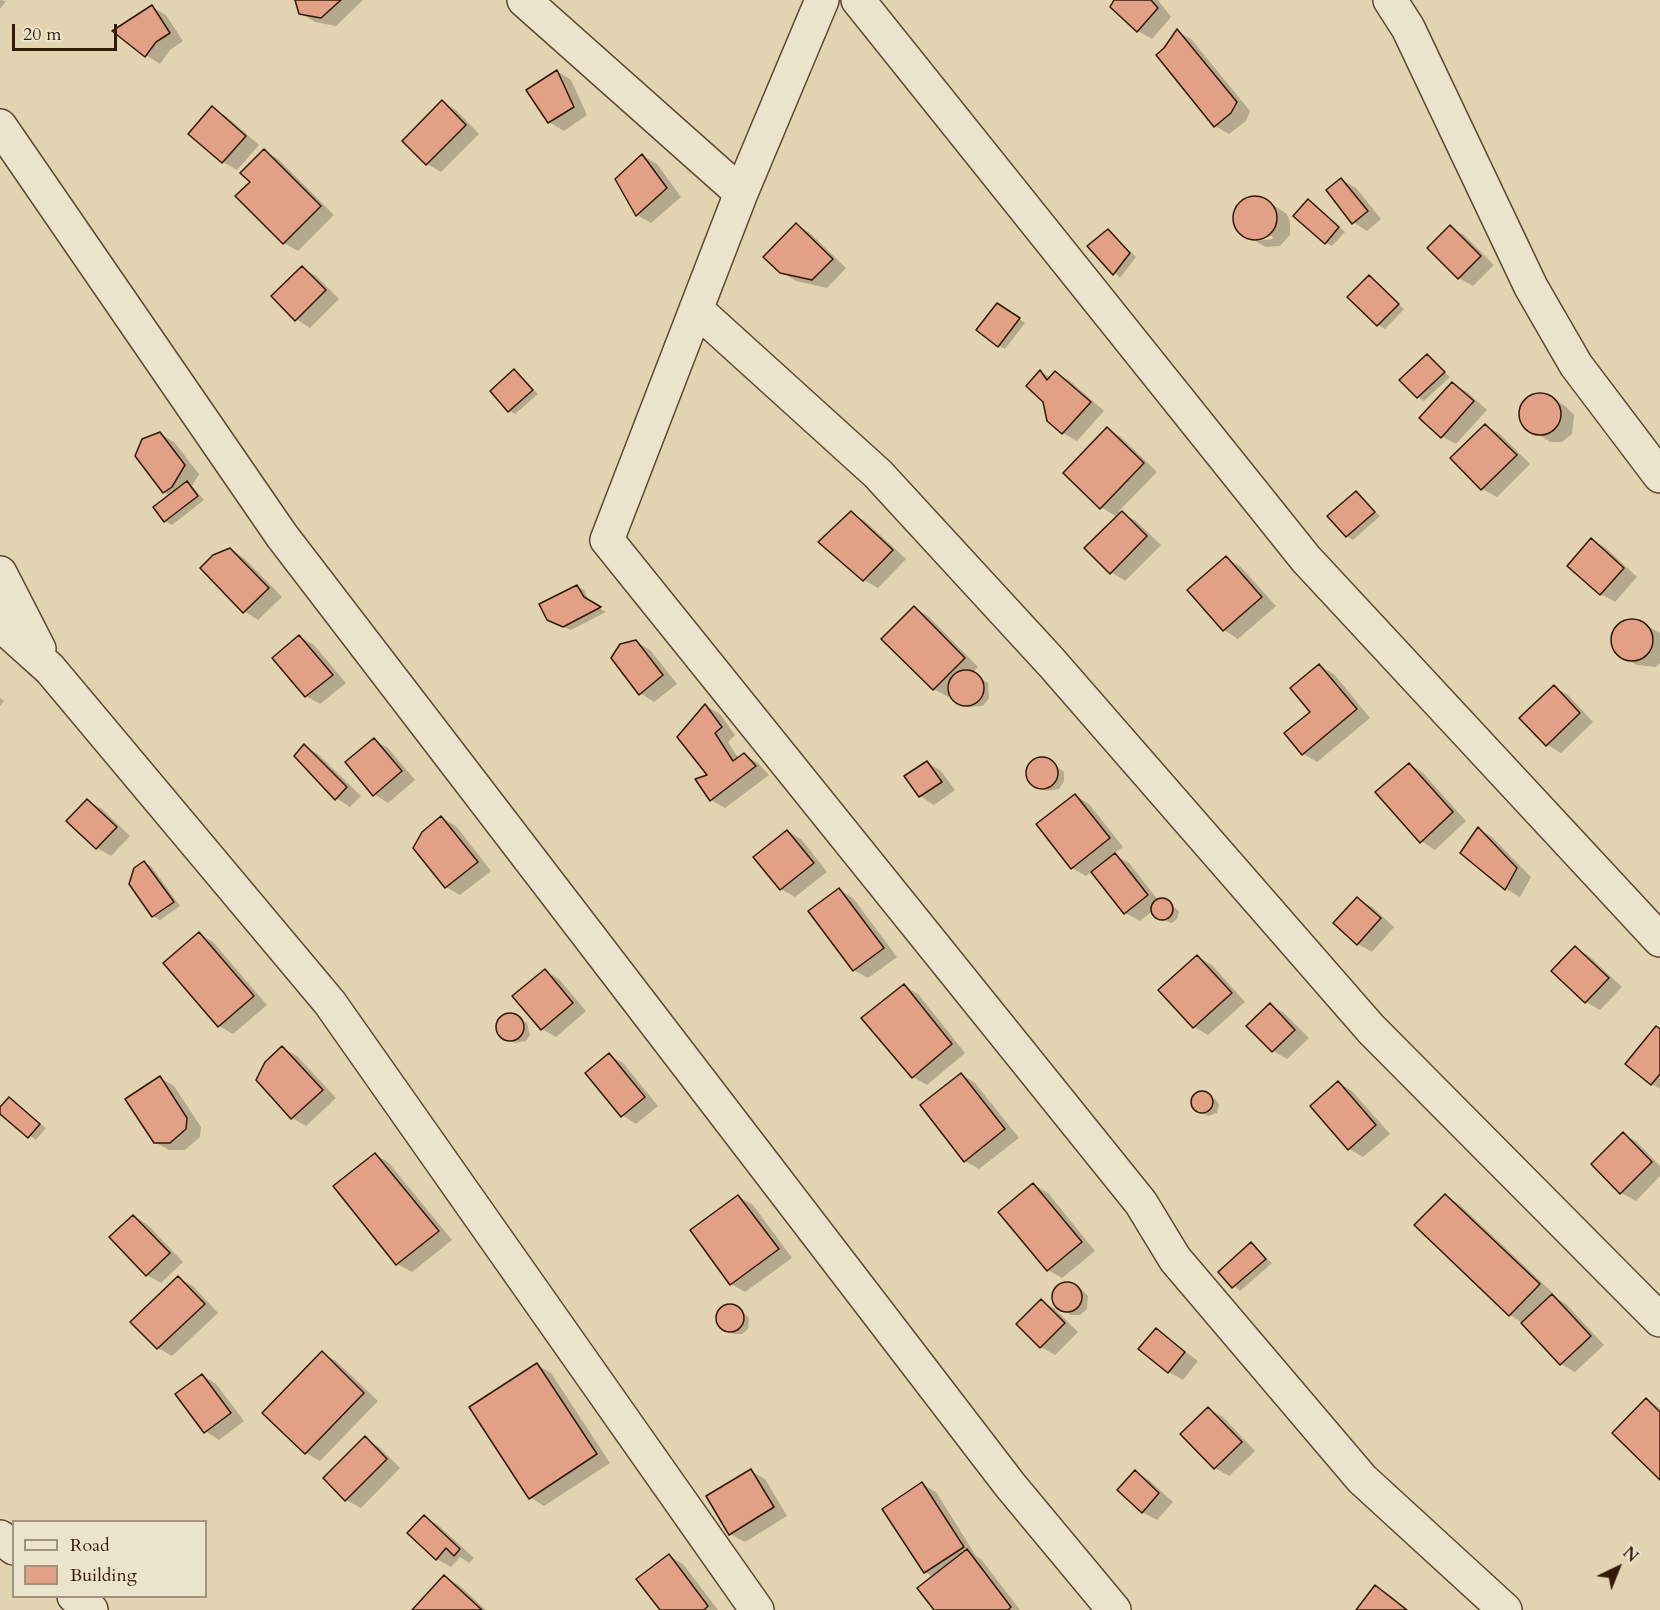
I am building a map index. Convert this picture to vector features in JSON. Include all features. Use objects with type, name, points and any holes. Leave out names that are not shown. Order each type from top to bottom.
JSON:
[{"type":"street","points":[[524,0],[741,193]]},
{"type":"street","points":[[822,0],[741,193],[607,540],[1141,1203],[1175,1259],[1362,1479],[1505,1610]]},
{"type":"street","points":[[858,0],[1306,559],[1660,940]]},
{"type":"street","points":[[1390,0],[1407,28],[1531,287],[1576,365],[1660,476]]},
{"type":"street","points":[[0,126],[289,546],[1003,1475],[1114,1610]]},
{"type":"street","points":[[696,309],[878,474],[1052,662],[1371,1029],[1660,1320]]},
{"type":"street","points":[[0,573],[50,669]]},
{"type":"street","points":[[0,624],[50,669],[330,1003],[757,1610]]},
{"type":"street","points":[[0,1537],[12,1546]]},
{"type":"street","points":[[76,1598],[91,1610]]},
{"type":"building","points":[[295,0],[341,0],[321,18],[299,14]]},
{"type":"building","points":[[1114,0],[1151,0],[1158,8],[1137,32],[1110,7]]},
{"type":"building","points":[[152,5],[170,33],[156,42],[145,57],[112,31]]},
{"type":"building","points":[[1177,29],[1237,102],[1231,113],[1214,127],[1156,55],[1164,48]]},
{"type":"building","points":[[557,70],[574,107],[548,123],[526,90]]},
{"type":"building","points":[[442,100],[466,125],[426,165],[402,141]]},
{"type":"building","points":[[212,106],[246,136],[222,163],[188,134]]},
{"type":"building","points":[[264,149],[321,206],[283,244],[235,196],[250,182],[240,173]]},
{"type":"building","points":[[642,154],[667,188],[636,216],[615,179]]},
{"type":"building","points":[[1341,178],[1368,211],[1352,224],[1326,190]]},
{"type":"building","points":[[1255,196],[1264,197],[1271,202],[1276,209],[1276,227],[1271,234],[1264,239],[1255,240],[1246,239],[1239,234],[1234,227],[1233,218],[1234,209],[1239,202],[1246,197]]},
{"type":"building","points":[[1308,199],[1339,227],[1325,244],[1293,216]]},
{"type":"building","points":[[796,223],[833,259],[812,280],[780,273],[763,257]]},
{"type":"building","points":[[1450,225],[1481,256],[1458,279],[1427,248]]},
{"type":"building","points":[[1108,229],[1130,253],[1113,275],[1087,246]]},
{"type":"building","points":[[302,266],[326,290],[295,321],[271,296]]},
{"type":"building","points":[[1369,275],[1399,304],[1377,326],[1347,297]]},
{"type":"building","points":[[997,303],[1020,318],[998,347],[976,330]]},
{"type":"building","points":[[1427,354],[1445,372],[1417,398],[1399,380]]},
{"type":"building","points":[[514,369],[533,390],[508,412],[490,391]]},
{"type":"building","points":[[1040,370],[1047,380],[1055,371],[1091,402],[1062,434],[1047,421],[1043,402],[1026,386]]},
{"type":"building","points":[[1452,382],[1474,401],[1441,438],[1419,418]]},
{"type":"building","points":[[1540,393],[1555,399],[1561,414],[1555,429],[1540,435],[1525,429],[1519,414],[1525,399]]},
{"type":"building","points":[[1485,424],[1517,455],[1481,490],[1450,458]]},
{"type":"building","points":[[1107,427],[1144,463],[1100,509],[1063,473]]},
{"type":"building","points":[[160,432],[185,465],[172,487],[163,493],[135,456],[142,439]]},
{"type":"building","points":[[187,481],[198,496],[164,522],[153,507]]},
{"type":"building","points":[[1356,491],[1375,512],[1346,537],[1327,516]]},
{"type":"building","points":[[851,511],[893,550],[863,581],[818,542]]},
{"type":"building","points":[[1122,511],[1147,536],[1110,574],[1084,548]]},
{"type":"building","points":[[1591,538],[1624,568],[1600,595],[1567,566]]},
{"type":"building","points":[[230,548],[269,588],[243,613],[200,568],[213,555]]},
{"type":"building","points":[[1226,556],[1262,597],[1223,631],[1187,590]]},
{"type":"building","points":[[577,585],[584,597],[601,607],[563,627],[547,620],[539,604]]},
{"type":"building","points":[[914,606],[965,658],[933,690],[881,639]]},
{"type":"building","points":[[1632,619],[1640,620],[1647,625],[1652,632],[1652,648],[1647,655],[1640,660],[1632,661],[1624,660],[1617,655],[1612,648],[1611,640],[1612,632],[1617,625],[1624,620]]},
{"type":"building","points":[[299,635],[333,675],[305,697],[272,658]]},
{"type":"building","points":[[636,640],[663,675],[639,695],[611,658],[620,644]]},
{"type":"building","points":[[1319,664],[1357,709],[1302,755],[1284,733],[1310,712],[1290,688]]},
{"type":"building","points":[[966,670],[979,675],[984,688],[979,701],[966,706],[953,701],[948,688],[953,675]]},
{"type":"building","points":[[1554,685],[1580,713],[1546,746],[1519,718]]},
{"type":"building","points":[[705,704],[722,727],[715,733],[733,761],[744,753],[756,766],[710,801],[695,779],[707,775],[677,737]]},
{"type":"building","points":[[374,738],[402,771],[373,796],[345,762]]},
{"type":"building","points":[[304,744],[347,787],[335,800],[294,756]]},
{"type":"building","points":[[1042,757],[1054,761],[1058,773],[1054,785],[1042,789],[1030,785],[1026,773],[1030,761]]},
{"type":"building","points":[[927,761],[942,782],[919,797],[904,776]]},
{"type":"building","points":[[1409,763],[1453,812],[1420,843],[1375,792]]},
{"type":"building","points":[[1075,794],[1110,838],[1071,869],[1036,824]]},
{"type":"building","points":[[87,799],[117,827],[96,849],[66,821]]},
{"type":"building","points":[[441,816],[478,862],[445,888],[413,848],[422,832]]},
{"type":"building","points":[[1478,827],[1517,868],[1505,890],[1460,853]]},
{"type":"building","points":[[787,830],[814,863],[780,890],[753,857]]},
{"type":"building","points":[[1115,853],[1148,895],[1124,914],[1091,872]]},
{"type":"building","points":[[144,861],[174,902],[152,917],[129,884],[134,868]]},
{"type":"building","points":[[839,888],[884,948],[853,971],[808,911]]},
{"type":"building","points":[[1357,897],[1381,918],[1357,945],[1333,923]]},
{"type":"building","points":[[1162,898],[1170,901],[1173,909],[1170,917],[1162,920],[1154,917],[1151,909],[1154,901]]},
{"type":"building","points":[[199,932],[254,996],[218,1027],[163,963]]},
{"type":"building","points":[[1575,946],[1609,978],[1585,1003],[1551,971]]},
{"type":"building","points":[[1197,955],[1232,993],[1193,1028],[1158,990]]},
{"type":"building","points":[[545,969],[573,1003],[541,1030],[512,996]]},
{"type":"building","points":[[904,984],[952,1044],[912,1078],[861,1018]]},
{"type":"building","points":[[1270,1003],[1295,1030],[1272,1052],[1246,1026]]},
{"type":"building","points":[[510,1013],[520,1017],[524,1027],[520,1037],[510,1041],[500,1037],[496,1027],[500,1017]]},
{"type":"building","points":[[1656,1026],[1660,1029],[1660,1074],[1651,1085],[1625,1064]]},
{"type":"building","points":[[282,1046],[323,1090],[291,1119],[256,1080],[265,1062]]},
{"type":"building","points":[[609,1053],[645,1097],[621,1117],[585,1073]]},
{"type":"building","points":[[961,1073],[1005,1129],[964,1162],[920,1105]]},
{"type":"building","points":[[160,1076],[187,1118],[186,1129],[170,1143],[154,1143],[125,1099]]},
{"type":"building","points":[[1338,1081],[1376,1125],[1348,1150],[1310,1106]]},
{"type":"building","points":[[1202,1091],[1210,1094],[1213,1102],[1210,1110],[1202,1113],[1194,1110],[1191,1102],[1194,1094]]},
{"type":"building","points":[[9,1097],[40,1124],[28,1138],[0,1114],[0,1107]]},
{"type":"building","points":[[1623,1132],[1652,1162],[1620,1194],[1591,1164]]},
{"type":"building","points":[[375,1153],[439,1231],[396,1265],[333,1186]]},
{"type":"building","points":[[1033,1183],[1082,1242],[1047,1271],[998,1212]]},
{"type":"building","points":[[1445,1194],[1540,1284],[1509,1316],[1414,1225]]},
{"type":"building","points":[[738,1195],[779,1249],[730,1285],[690,1230]]},
{"type":"building","points":[[133,1215],[170,1253],[146,1276],[109,1237]]},
{"type":"building","points":[[1251,1242],[1266,1259],[1232,1288],[1218,1272]]},
{"type":"building","points":[[178,1276],[205,1304],[157,1349],[130,1322]]},
{"type":"building","points":[[1067,1282],[1078,1286],[1082,1297],[1078,1308],[1067,1312],[1056,1308],[1052,1297],[1056,1286]]},
{"type":"building","points":[[1552,1294],[1591,1336],[1560,1365],[1521,1323]]},
{"type":"building","points":[[1041,1299],[1065,1323],[1040,1348],[1016,1324]]},
{"type":"building","points":[[730,1304],[740,1308],[744,1318],[740,1328],[730,1332],[720,1328],[716,1318],[720,1308]]},
{"type":"building","points":[[1156,1328],[1185,1352],[1168,1373],[1138,1349]]},
{"type":"building","points":[[322,1351],[364,1393],[305,1454],[262,1413]]},
{"type":"building","points":[[537,1363],[597,1454],[529,1499],[469,1407]]},
{"type":"building","points":[[202,1374],[231,1413],[204,1433],[175,1394]]},
{"type":"building","points":[[1646,1398],[1660,1412],[1660,1480],[1612,1433]]},
{"type":"building","points":[[1208,1407],[1242,1442],[1214,1469],[1180,1434]]},
{"type":"building","points":[[365,1436],[387,1459],[345,1501],[323,1478]]},
{"type":"building","points":[[751,1469],[774,1507],[729,1535],[706,1496]]},
{"type":"building","points":[[1135,1470],[1159,1493],[1142,1513],[1117,1490]]},
{"type":"building","points":[[922,1482],[964,1547],[924,1573],[882,1509]]},
{"type":"building","points":[[424,1515],[460,1549],[454,1556],[446,1548],[436,1560],[407,1533]]},
{"type":"building","points":[[967,1549],[1011,1607],[1008,1610],[934,1610],[917,1588]]},
{"type":"building","points":[[669,1554],[708,1606],[704,1610],[660,1610],[636,1579]]},
{"type":"building","points":[[444,1575],[482,1610],[412,1610]]},
{"type":"building","points":[[1375,1585],[1407,1610],[1356,1610]]}]
